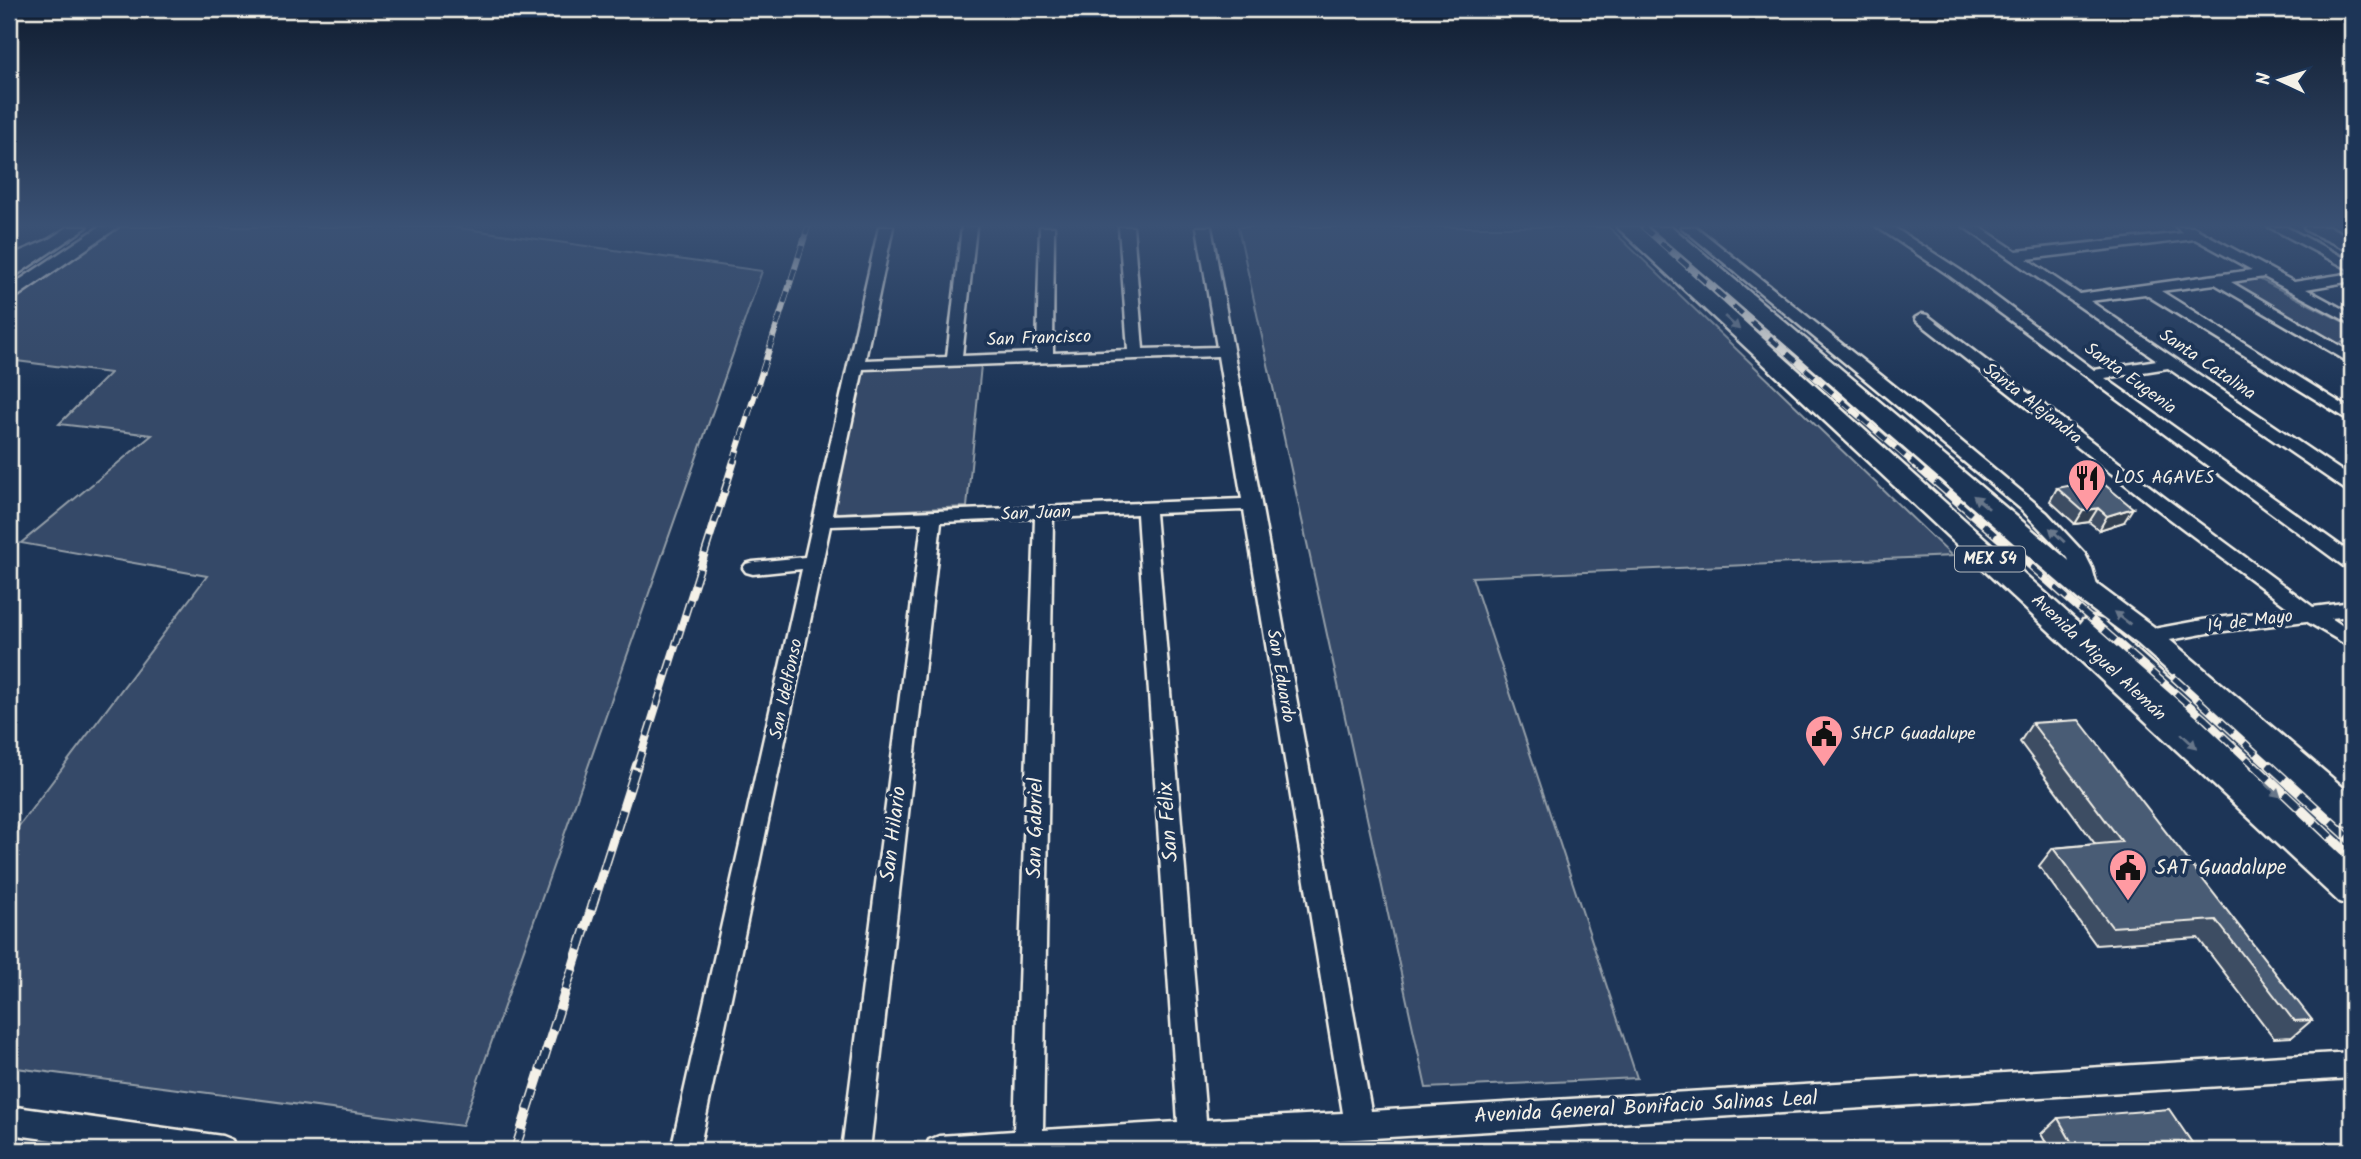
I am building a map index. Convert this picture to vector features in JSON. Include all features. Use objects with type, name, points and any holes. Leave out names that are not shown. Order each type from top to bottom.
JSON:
[{"type":"highway","name":"Avenida Miguel Alemán","points":[[1687,281],[2351,882]]},
{"type":"highway","name":"MEX 54","points":[[1733,281],[1794,326],[1909,440],[2089,593],[2148,637],[2338,793],[2352,814]]},
{"type":"highway","points":[[1857,436],[2004,548],[2351,882]]},
{"type":"main road","points":[[10,292],[28,281]]},
{"type":"street","name":"San Idelfonso","points":[[685,1150],[874,281]]},
{"type":"street","points":[[954,361],[963,281]]},
{"type":"street","points":[[1045,357],[1046,281]]},
{"type":"street","points":[[1130,281],[1136,354]]},
{"type":"street","name":"San Eduardo","points":[[1214,281],[1359,1125]]},
{"type":"street","points":[[1746,281],[1794,326],[1858,361],[2021,501],[2068,545],[2084,570],[2089,593]]},
{"type":"street","name":"Santa Eugenia","points":[[1966,281],[2352,563]]},
{"type":"street","name":"Santa Catalina","points":[[2049,281],[2352,486]]},
{"type":"street","points":[[2075,299],[2205,281]]},
{"type":"street","points":[[2221,281],[2352,359]]},
{"type":"street","points":[[2279,281],[2352,320]]},
{"type":"street","points":[[2290,287],[2327,281]]},
{"type":"street","points":[[2149,290],[2352,417]]},
{"type":"street","name":"Santa Alejandra","points":[[1922,318],[2159,502],[2311,615],[2352,641]]},
{"type":"street","name":"San Francisco","points":[[855,365],[1226,351]]},
{"type":"street","points":[[2091,375],[2170,363]]},
{"type":"street","name":"San Juan","points":[[822,521],[1250,504]]},
{"type":"street","name":"San Félix","points":[[1146,509],[1193,1134]]},
{"type":"street","name":"San Gabriel","points":[[1028,1143],[1044,513]]},
{"type":"street","name":"San Hilario","points":[[856,1150],[932,518]]},
{"type":"street","points":[[753,568],[814,562]]},
{"type":"street","name":"14 de Mayo","points":[[2148,637],[2208,626],[2352,609]]},
{"type":"street","name":"Avenida General Bonifacio Salinas Leal","points":[[939,1150],[2352,1065]]},
{"type":"street","points":[[9,1120],[222,1150]]},
{"type":"shaded area","points":[[36,281],[758,281],[462,1126],[9,1067],[9,839],[207,576],[21,543],[152,435],[59,424],[110,373],[9,360],[9,299]]},
{"type":"shaded area","points":[[1250,281],[1665,281],[1952,556],[1472,577],[1637,1078],[1426,1088]]},
{"type":"shaded area","points":[[2227,281],[2263,281],[2352,326],[2352,341],[2331,344]]},
{"type":"shaded area","points":[[981,365],[967,507],[838,513],[831,509],[860,372],[869,368]]},
{"type":"building","points":[[2099,480],[2133,508],[2107,516],[2098,508],[2083,511],[2057,488]]},
{"type":"building","points":[[2079,720],[2312,1020],[2294,1021],[2216,920],[2112,927],[2053,848],[2122,842],[2032,723]]},
{"type":"building","points":[[2169,1109],[2197,1150],[2076,1150],[2058,1118]]},
{"type":"railway","points":[[733,463],[791,281]]},
{"type":"railway","points":[[1705,281],[1913,463]]},
{"type":"railway","points":[[637,767],[734,461]]},
{"type":"railway","points":[[1911,461],[2256,767]]},
{"type":"railway","points":[[2174,678],[2271,767]]},
{"type":"railway","points":[[515,1150],[637,765]]},
{"type":"railway","points":[[2254,765],[2352,858]]},
{"type":"railway","points":[[2269,765],[2352,841]]},
{"type":"place","name":"LOS AGAVES","points":[[2087,512]]},
{"type":"place","name":"SHCP Guadalupe","points":[[1824,768]]},
{"type":"place","name":"SAT Guadalupe","points":[[2128,902]]}]
